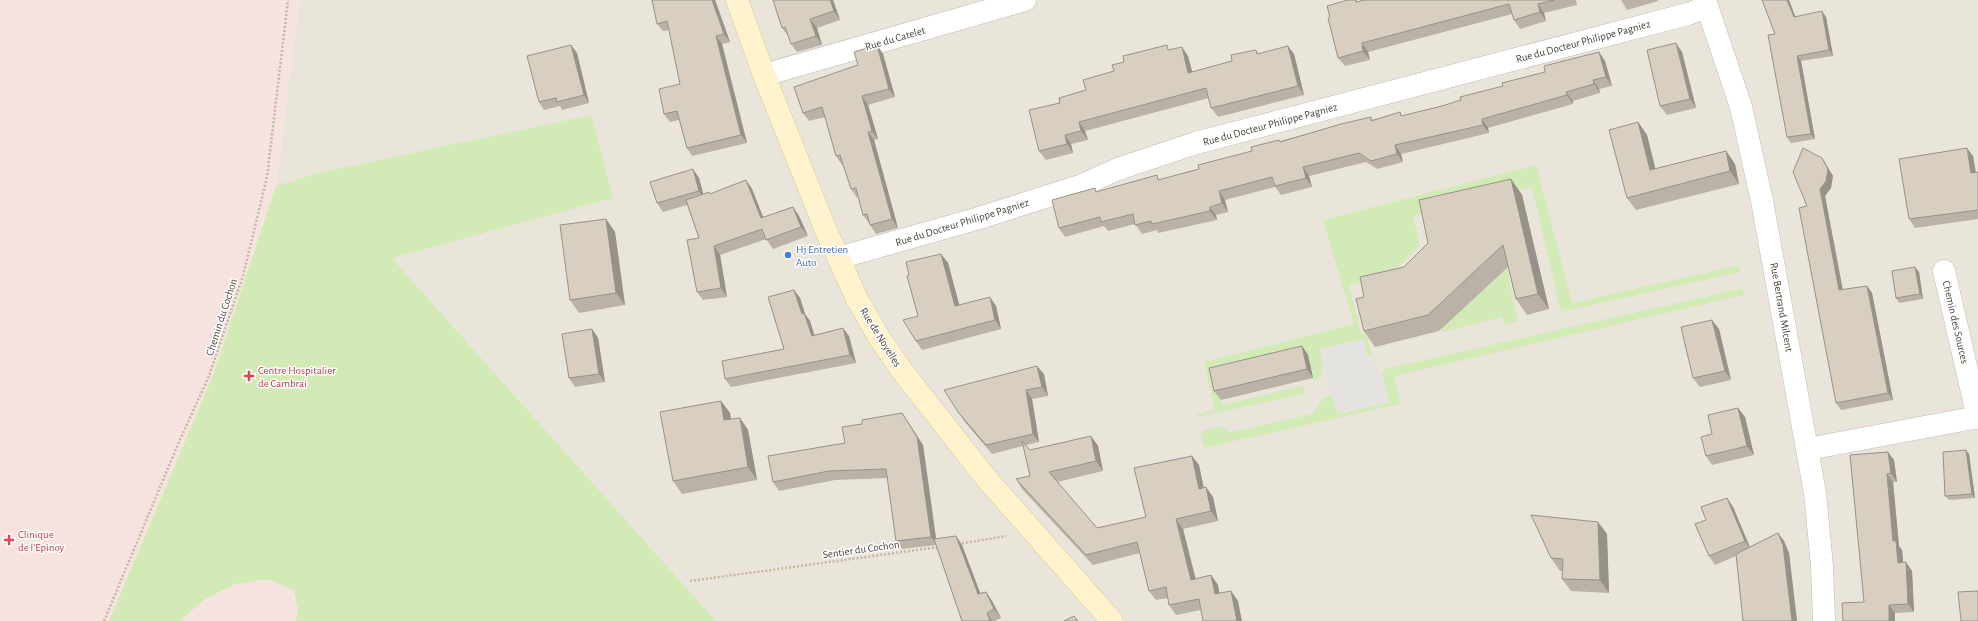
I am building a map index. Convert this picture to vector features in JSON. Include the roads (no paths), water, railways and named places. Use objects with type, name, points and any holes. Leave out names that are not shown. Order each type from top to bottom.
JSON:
[{"type":"street","name":"Rue de Noyelles","points":[[737,0],[764,75],[838,258],[857,298],[892,357],[986,478],[1112,621]]},
{"type":"street","name":"Rue du Catelet","points":[[764,75],[1025,0]]},
{"type":"street","name":"Rue du Docteur Philippe Pagniez","points":[[838,258],[976,219],[1080,186],[1118,168],[1196,143],[1681,16],[1706,4]]},
{"type":"street","name":"Rue Bertrand Milcent","points":[[1706,4],[1731,73],[1754,156],[1808,448],[1820,534],[1824,621]]},
{"type":"street","name":"Chemin des Sources","points":[[1944,272],[1978,418]]},
{"type":"street","points":[[1808,448],[1978,418]]},
{"type":"place","name":"Hj Entretien Auto","points":[[788,255]]},
{"type":"place","name":"Centre Hospitalier de Cambrai","points":[[249,376]]},
{"type":"place","name":"Clinique de l’Epinoy","points":[[9,540]]}]
